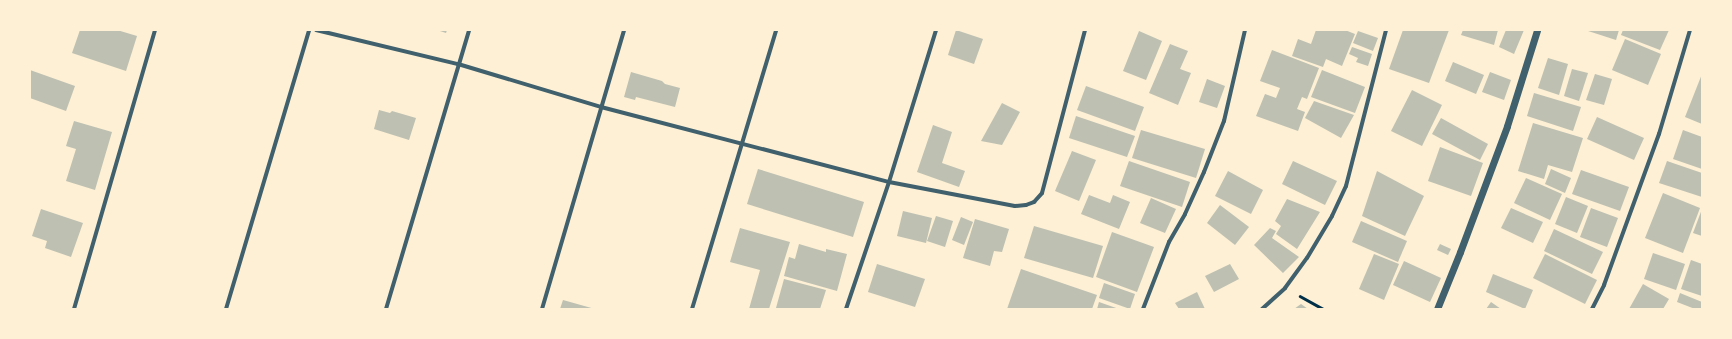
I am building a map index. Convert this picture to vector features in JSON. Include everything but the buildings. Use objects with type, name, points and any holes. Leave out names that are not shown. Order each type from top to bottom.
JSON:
[{"type":"street","points":[[74,309],[155,30]]},
{"type":"street","points":[[226,309],[309,30]]},
{"type":"street","points":[[316,30],[458,64],[602,107],[889,182],[1015,206],[1026,205],[1034,202],[1042,193],[1085,30]]},
{"type":"street","points":[[386,309],[469,30]]},
{"type":"street","points":[[542,309],[624,30]]},
{"type":"street","points":[[692,309],[776,30]]},
{"type":"street","points":[[846,309],[889,182],[936,30]]},
{"type":"street","points":[[1143,309],[1169,242],[1185,214],[1204,172],[1224,121],[1245,30]]},
{"type":"street","points":[[1262,309],[1285,288],[1307,258],[1328,222],[1346,186],[1386,30]]},
{"type":"street","points":[[1437,309],[1507,126],[1537,30]]},
{"type":"street","points":[[1592,309],[1604,285],[1659,134],[1690,30]]},
{"type":"path","points":[[1285,288],[1323,309]]}]
